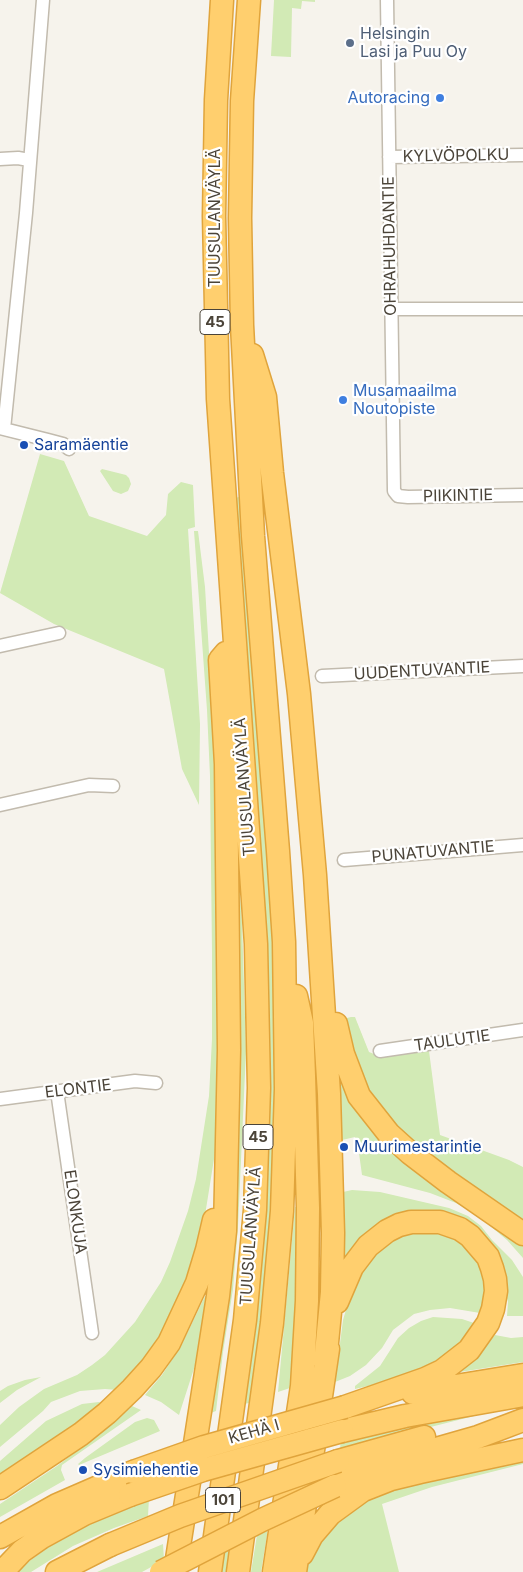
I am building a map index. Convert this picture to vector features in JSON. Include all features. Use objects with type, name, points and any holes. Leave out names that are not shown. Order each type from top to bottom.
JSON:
[{"type":"highway","name":"TUUSULANVÄYLÄ","points":[[210,1572],[245,1320],[254,1219],[259,1024],[256,944],[218,398],[214,216],[216,100],[222,0]]},
{"type":"highway","name":"TUUSULANVÄYLÄ","points":[[238,1572],[272,1323],[282,1211],[286,1089],[284,942],[278,842],[253,536],[242,325],[240,218],[242,101],[248,0]]},
{"type":"highway","points":[[242,325],[265,397],[272,473],[300,703],[315,875],[329,1094],[333,1232],[332,1292],[326,1364]]},
{"type":"highway","points":[[175,1572],[218,1296],[225,1231],[229,1050],[226,764],[220,660],[234,643]]},
{"type":"highway","points":[[315,875],[336,1024],[343,1054],[359,1096],[389,1134],[410,1153],[523,1234]]},
{"type":"highway","points":[[274,1572],[302,1386],[307,1301],[308,1208],[302,1024],[284,942]]},
{"type":"highway","points":[[0,1488],[81,1434],[108,1413],[151,1368],[168,1343],[197,1283],[207,1250],[226,1147]]},
{"type":"highway","points":[[296,1572],[326,1364],[339,1295],[349,1273],[368,1246],[387,1231],[399,1225],[421,1221],[440,1222],[460,1229],[470,1236],[488,1257],[492,1268],[496,1291],[488,1323],[469,1350],[442,1371],[425,1379],[345,1407]]},
{"type":"highway","name":"KEHÄ I","points":[[0,1537],[57,1505],[133,1472],[213,1444],[345,1407],[523,1375]]},
{"type":"highway","points":[[2,1572],[22,1551],[42,1537],[84,1514],[130,1495],[204,1470],[342,1430],[523,1394]]},
{"type":"highway","name":"101","points":[[57,1572],[110,1545],[180,1516],[338,1461],[411,1440],[523,1416]]},
{"type":"highway","points":[[161,1572],[262,1520],[335,1486],[401,1459],[478,1437],[523,1420]]},
{"type":"highway","points":[[296,1572],[302,1551],[321,1524],[344,1502],[363,1490],[391,1479],[523,1450]]},
{"type":"street","points":[[42,0],[30,160],[12,355],[2,429],[63,444],[69,449]]},
{"type":"street","name":"OHRAHUHDANTIE","points":[[387,0],[394,492]]},
{"type":"street","name":"KYLVÖPOLKU","points":[[389,158],[523,154]]},
{"type":"street","points":[[0,159],[18,158],[30,160]]},
{"type":"street","points":[[391,309],[523,309]]},
{"type":"street","name":"PIIKINTIE","points":[[394,492],[398,496],[408,497],[523,495]]},
{"type":"street","points":[[0,646],[59,633]]},
{"type":"street","name":"UUDENTUVANTIE","points":[[322,676],[523,666]]},
{"type":"street","points":[[0,805],[89,785],[113,786]]},
{"type":"street","name":"PUNATUVANTIE","points":[[344,860],[523,845]]},
{"type":"street","name":"TAULUTIE","points":[[380,1051],[523,1030]]},
{"type":"street","name":"ELONTIE","points":[[0,1099],[135,1081],[156,1083]]},
{"type":"street","name":"ELONKUJA","points":[[58,1091],[92,1333]]},
{"type":"green space","points":[[274,0],[315,0],[315,2],[302,1],[301,9],[292,8],[291,57],[271,56]]},
{"type":"green space","points":[[40,454],[64,461],[89,516],[147,536],[166,515],[168,494],[181,482],[193,485],[195,527],[188,529],[200,724],[199,805],[182,769],[164,669],[54,624],[0,593]]},
{"type":"green space","points":[[102,469],[126,475],[131,484],[128,491],[121,494],[113,491],[100,471]]},
{"type":"green space","points":[[239,497],[274,943],[276,1024],[274,1155],[268,1268],[252,1402],[245,1404],[265,1210],[271,1088],[267,944],[235,498]]},
{"type":"green space","points":[[194,531],[198,531],[205,587],[216,769],[221,1015],[218,1134],[202,1234],[177,1308],[154,1348],[118,1390],[80,1391],[51,1402],[0,1447],[0,1425],[19,1407],[44,1389],[77,1375],[92,1365],[105,1355],[135,1322],[161,1282],[170,1262],[188,1211],[196,1179],[209,1096],[212,1039],[212,953],[210,776]]},
{"type":"green space","points":[[238,866],[242,922],[246,1051],[238,1226],[233,1289],[216,1411],[203,1416]]},
{"type":"green space","points":[[355,1017],[369,1052],[379,1056],[429,1051],[440,1135],[523,1167],[523,1224],[395,1128],[367,1093],[343,1019]]},
{"type":"green space","points":[[337,1054],[354,1100],[523,1241],[523,1258],[507,1240],[477,1215],[456,1203],[430,1193],[362,1175],[355,1137],[342,1140],[336,1095]]},
{"type":"green space","points":[[352,1190],[380,1192],[449,1208],[468,1216],[481,1226],[512,1260],[523,1277],[523,1316],[507,1316],[508,1302],[504,1287],[432,1214],[339,1275],[343,1192]]},
{"type":"green space","points":[[295,1207],[299,1208],[295,1344],[290,1388],[278,1392]]},
{"type":"green space","points":[[421,1229],[457,1237],[476,1255],[488,1288],[480,1313],[450,1308],[414,1314],[393,1330],[382,1348],[366,1365],[350,1376],[335,1382],[343,1320],[357,1272],[386,1239]]},
{"type":"green space","points":[[205,1296],[208,1297],[200,1350],[179,1415],[161,1402],[145,1395],[162,1375],[182,1344]]},
{"type":"green space","points":[[433,1317],[462,1319],[477,1324],[456,1349],[432,1369],[355,1389],[355,1386],[380,1366],[398,1338],[409,1328]]},
{"type":"green space","points":[[495,1335],[511,1338],[523,1337],[523,1362],[460,1372]]},
{"type":"green space","points":[[41,1377],[17,1390],[0,1403],[0,1391],[25,1380]]},
{"type":"green space","points":[[99,1402],[104,1404],[0,1475],[0,1461],[46,1421],[82,1404]]},
{"type":"green space","points":[[132,1406],[141,1410],[62,1465],[61,1470],[65,1480],[0,1517],[0,1504],[57,1466],[112,1424]]},
{"type":"green space","points":[[484,1410],[474,1416],[340,1450],[341,1439]]},
{"type":"green space","points":[[147,1418],[154,1420],[160,1431],[78,1464],[135,1422]]},
{"type":"green space","points":[[523,1456],[523,1464],[432,1487],[382,1504],[399,1572],[304,1572],[311,1553],[336,1519],[378,1492]]},
{"type":"green space","points":[[149,1498],[148,1516],[73,1546],[31,1572],[16,1572],[72,1530]]},
{"type":"green space","points":[[268,1529],[261,1572],[251,1572],[257,1535]]},
{"type":"green space","points":[[163,1544],[164,1560],[142,1572],[97,1572]]},
{"type":"green space","points":[[229,1548],[226,1572],[219,1572],[222,1552]]},
{"type":"place","name":"Helsingin Lasi ja Puu Oy","points":[[350,43]]},
{"type":"place","name":"Autoracing","points":[[440,98]]},
{"type":"place","name":"Musamaailma Noutopiste","points":[[343,400]]},
{"type":"place","name":"Saramäentie","points":[[24,445]]},
{"type":"place","name":"Muurimestarintie","points":[[344,1147]]},
{"type":"place","name":"Sysimiehentie","points":[[83,1470]]}]
